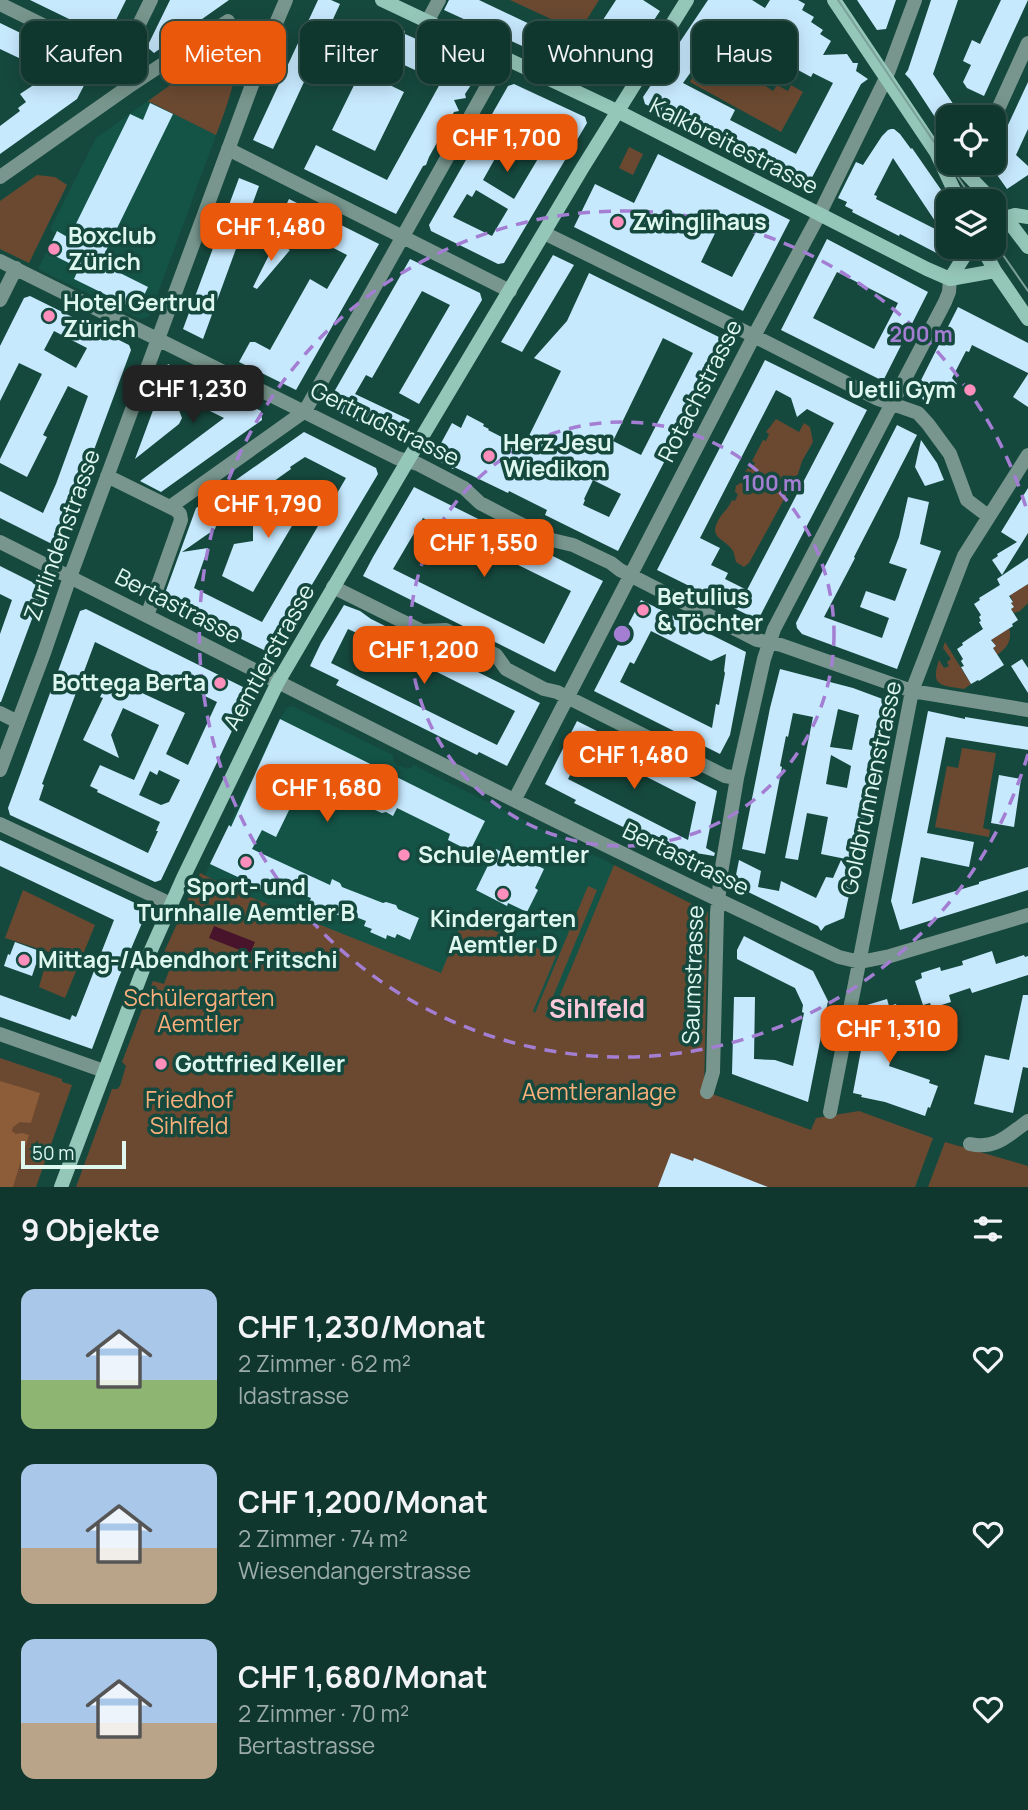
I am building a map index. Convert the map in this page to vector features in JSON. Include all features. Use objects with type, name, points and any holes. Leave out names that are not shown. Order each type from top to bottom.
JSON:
[{"type":"street","points":[[141,21],[151,0]]},
{"type":"street","name":"Zurlindenstrasse","points":[[0,771],[228,149],[286,0]]},
{"type":"street","name":"Kalkbreitestrasse","points":[[382,0],[425,21]]},
{"type":"street","points":[[428,21],[439,0]]},
{"type":"street","name":"Aemtlerstrasse","points":[[61,1187],[142,971],[171,904],[278,682],[617,111],[687,0]]},
{"type":"street","points":[[834,0],[886,78],[936,140]]},
{"type":"street","name":"Rotachstrasse","points":[[515,799],[819,215],[886,78],[915,0]]},
{"type":"street","points":[[0,4],[35,21]]},
{"type":"street","points":[[1000,105],[1028,43]]},
{"type":"street","name":"Kalkbreitestrasse","points":[[510,61],[617,111],[895,254],[950,279]]},
{"type":"street","points":[[0,177],[161,66]]},
{"type":"street","points":[[170,507],[305,411],[488,84]]},
{"type":"street","points":[[228,149],[510,291]]},
{"type":"street","points":[[967,175],[981,189]]},
{"type":"street","points":[[1006,218],[1015,215],[1028,217]]},
{"type":"street","points":[[1006,226],[1028,247]]},
{"type":"street","points":[[544,233],[878,399],[918,413],[953,460],[968,500],[988,516]]},
{"type":"street","points":[[950,279],[962,259]]},
{"type":"street","points":[[988,259],[1028,320]]},
{"type":"street","name":"Gertrudstrasse","points":[[0,261],[397,458],[418,464],[464,488],[480,503],[503,515],[552,540],[573,545],[611,563],[631,576],[752,637],[912,691],[1028,710]]},
{"type":"street","points":[[0,300],[16,268]]},
{"type":"street","points":[[950,279],[995,271]]},
{"type":"street","name":"Saumstrasse","points":[[707,1092],[713,1072],[717,913],[721,873],[737,778],[769,642],[945,302],[950,279]]},
{"type":"street","name":"Goldbrunnenstrasse","points":[[830,1112],[912,691],[964,556],[1028,455]]},
{"type":"street","points":[[107,476],[170,507],[178,512],[181,520],[147,616]]},
{"type":"street","name":"Bertastrasse","points":[[0,542],[718,900],[839,957],[860,962],[890,956],[1028,915]]},
{"type":"street","points":[[333,587],[422,631],[446,630],[496,655],[506,669],[544,689],[557,692],[725,776],[737,778]]},
{"type":"street","points":[[0,713],[18,722]]},
{"type":"street","points":[[0,824],[171,904]]},
{"type":"street","points":[[0,1034],[104,1071]]},
{"type":"street","points":[[970,1144],[991,1146],[1028,1121]]},
{"type":"shaded area","points":[[148,101],[216,135],[151,312],[148,317],[140,319],[38,269],[56,233],[50,230],[96,138]]},
{"type":"shaded area","name":"Schule Aemtler","points":[[292,706],[393,755],[396,764],[407,769],[413,765],[614,865],[550,1019],[248,896],[205,875],[280,719],[287,708]]},
{"type":"shaded area","points":[[214,926],[255,942],[250,954],[209,938]]},
{"type":"shaded area","points":[[0,1081],[40,1093],[31,1123],[20,1122],[13,1127],[12,1131],[16,1134],[29,1135],[13,1187],[0,1187]]},
{"type":"green space","points":[[510,0],[599,0],[586,21],[555,21]]},
{"type":"green space","points":[[172,84],[233,84],[216,135],[148,101]]},
{"type":"green space","points":[[694,84],[764,84],[773,91],[777,85],[788,91],[791,85],[803,92],[781,132]]},
{"type":"green space","points":[[629,147],[643,154],[633,175],[619,168]]},
{"type":"green space","points":[[37,175],[55,177],[67,185],[29,263],[0,249],[0,201]]},
{"type":"green space","points":[[776,419],[799,432],[804,423],[810,427],[813,442],[749,563],[744,567],[736,562],[733,551],[716,534],[716,526],[732,500],[735,501],[738,494],[735,492],[736,486],[742,482],[748,468],[751,470],[755,463],[752,461],[769,434],[766,432]]},
{"type":"green space","points":[[1028,584],[1028,603],[1014,613],[1009,594]]},
{"type":"green space","points":[[1009,628],[1007,645],[995,656],[995,646],[991,638]]},
{"type":"green space","points":[[945,642],[971,684],[964,689],[944,685],[937,680],[939,660],[944,668],[949,666],[947,662],[951,659],[943,648]]},
{"type":"green space","points":[[962,748],[996,753],[983,828],[990,830],[989,837],[935,827],[947,766],[958,768]]},
{"type":"green space","points":[[614,865],[708,912],[704,1091],[811,1130],[816,1118],[859,1111],[933,1138],[915,1187],[76,1187],[112,1089],[120,1086],[126,1066],[122,1062],[153,981],[164,984],[172,963],[161,959],[200,873],[248,896],[441,973],[464,918],[556,956],[533,1011],[535,1013],[588,886],[597,890],[545,1016],[550,1019]]},
{"type":"green space","points":[[23,890],[95,925],[65,998],[39,987],[49,952],[5,938]]},
{"type":"green space","points":[[0,1058],[62,1079],[62,1082],[72,1085],[36,1187],[0,1187]]},
{"type":"green space","points":[[945,1142],[1028,1166],[1028,1187],[928,1187]]},
{"type":"building","points":[[30,0],[126,0],[116,21],[73,21]]},
{"type":"building","points":[[170,0],[229,0],[199,21],[161,21],[161,48],[154,53],[147,47]]},
{"type":"building","points":[[318,0],[331,0],[340,4],[332,21],[308,21]]},
{"type":"building","points":[[449,0],[479,0],[524,21],[524,47],[510,40],[510,21],[468,21],[444,10]]},
{"type":"building","points":[[616,0],[643,0],[660,11],[653,21],[602,21]]},
{"type":"building","points":[[708,0],[752,0],[765,8],[770,0],[798,0],[805,4],[802,10],[814,17],[811,22],[823,30],[820,34],[831,41],[823,55],[847,54],[853,63],[858,63],[856,71],[868,79],[861,84],[807,187],[645,104],[643,97],[652,84],[678,84],[678,45],[692,24],[692,70],[683,83],[735,110],[730,120],[796,154],[833,83],[813,73],[811,77],[797,72],[797,21],[694,21]]},
{"type":"building","points":[[857,0],[896,0],[886,29],[877,30]]},
{"type":"building","points":[[931,0],[958,0],[933,74],[954,105],[936,105],[936,119],[905,74]]},
{"type":"building","points":[[1001,0],[1028,0],[984,96],[967,88],[963,82],[971,65],[963,61],[972,40],[980,44]]},
{"type":"building","points":[[0,23],[21,33],[21,59],[0,49]]},
{"type":"building","points":[[403,30],[417,39],[417,71],[403,64]]},
{"type":"building","points":[[300,39],[300,84],[303,84],[273,149],[253,140],[279,84],[286,84],[286,69]]},
{"type":"building","points":[[1028,82],[1028,129],[1016,155],[1028,166],[1028,175],[1007,189],[997,175],[1006,175],[1006,129]]},
{"type":"building","points":[[35,84],[85,84],[77,99],[0,154],[0,126],[20,111],[18,108],[26,102],[20,94]]},
{"type":"building","points":[[355,84],[388,84],[404,92],[375,151],[332,130]]},
{"type":"building","points":[[440,84],[472,84],[465,94],[466,98],[454,100],[459,111],[454,112],[396,214],[304,169],[316,145],[387,180]]},
{"type":"building","points":[[514,84],[585,117],[587,123],[504,263],[498,264],[431,231],[429,225],[508,86]],"holes":[[[520,114],[555,130],[514,199],[483,180]],[[476,190],[508,209],[492,236],[453,217],[467,194],[472,197]]]},
{"type":"building","points":[[150,103],[173,114],[100,263],[148,287],[137,310],[74,279],[79,268],[47,252],[57,231],[69,238],[130,114],[143,120]]},
{"type":"building","points":[[894,129],[900,134],[941,189],[936,189],[936,222],[893,158],[874,195],[877,196],[876,199],[936,229],[936,253],[852,212],[853,210],[845,206],[847,202],[838,198],[856,162],[863,165],[888,130]]},
{"type":"building","points":[[658,154],[790,220],[743,311],[574,227],[595,184],[634,203]],"holes":[[[724,215],[756,232],[732,277],[701,262]]]},
{"type":"building","points":[[239,178],[259,186],[203,339],[183,329]]},
{"type":"building","points":[[289,199],[379,244],[296,390],[239,362],[250,342],[270,350],[310,279],[327,289],[347,255],[279,220]]},
{"type":"building","points":[[827,239],[928,292],[883,381],[781,330]],"holes":[[[837,272],[898,303],[874,349],[813,318]]]},
{"type":"building","points":[[275,243],[290,250],[257,289],[253,287]]},
{"type":"building","points":[[553,255],[574,265],[522,352],[501,342]]},
{"type":"building","points":[[410,259],[480,293],[482,300],[419,404],[399,393],[450,305],[422,291],[372,378],[366,375],[355,394],[410,420],[399,438],[394,439],[326,406]]},
{"type":"building","points":[[589,273],[727,341],[618,551],[545,515],[547,510],[433,458],[452,423],[461,428],[467,415],[484,424],[488,430],[523,448],[561,371],[534,358],[567,321]],"holes":[[[663,338],[693,353],[641,455],[613,441]],[[593,480],[621,494],[609,517],[583,505]]]},
{"type":"building","points":[[30,296],[129,345],[131,350],[58,547],[0,518],[0,491],[43,513],[88,396],[68,386],[43,435],[47,437],[27,477],[0,463],[42,374],[19,363],[0,401],[0,346],[24,298]],"holes":[[[54,331],[87,348],[76,368],[44,350]]]},
{"type":"building","points":[[958,307],[1028,343],[1028,373],[972,345],[952,378],[957,384],[929,403],[925,402],[916,390]]},
{"type":"building","points":[[765,360],[867,410],[758,620],[657,570]],"holes":[[[776,390],[791,398],[797,417],[807,409],[834,423],[747,590],[725,579],[728,573],[711,565],[720,548],[700,538]]]},
{"type":"building","points":[[168,364],[261,411],[262,420],[161,492],[140,481],[224,418],[172,392],[182,418],[179,424],[135,459],[162,386],[158,384]]},
{"type":"building","points":[[1028,374],[1028,407],[1013,397]]},
{"type":"building","points":[[897,425],[917,435],[824,617],[882,638],[889,618],[860,607],[866,591],[895,601],[907,569],[889,563],[899,537],[908,497],[929,502],[920,544],[941,551],[897,669],[802,634],[796,623]]},
{"type":"building","points":[[304,432],[376,468],[378,474],[276,645],[268,652],[166,601],[164,596],[196,508]],"holes":[[[305,457],[346,478],[262,622],[194,588],[208,548],[182,552],[215,529],[222,509],[227,517]]]},
{"type":"building","points":[[921,440],[937,463],[944,480],[925,486],[915,467]]},
{"type":"building","points":[[414,487],[603,581],[555,672],[363,576]],"holes":[[[423,518],[571,591],[544,644],[393,569]]]},
{"type":"building","points":[[1028,488],[1028,533],[1002,575],[992,560],[1017,542],[1001,532]]},
{"type":"building","points":[[283,505],[299,514],[253,592],[222,576],[234,544],[253,541],[253,526]]},
{"type":"building","points":[[1028,558],[1028,584],[1009,596],[1014,607],[1011,609],[1018,620],[991,640],[1004,665],[971,684],[961,667],[964,666],[961,661],[963,659],[957,649],[983,629],[979,622],[981,615],[974,604],[1000,585],[997,579]]},
{"type":"building","points":[[0,566],[40,586],[42,592],[1,702],[0,634],[12,600],[0,594]]},
{"type":"building","points":[[641,600],[746,652],[730,735],[720,754],[594,691]],"holes":[[[651,631],[711,661],[726,654],[719,705],[716,704],[712,728],[620,682],[630,662],[634,664]]]},
{"type":"building","points":[[344,605],[540,703],[507,766],[479,752],[477,755],[336,685],[339,680],[310,666]],"holes":[[[348,629],[515,711],[497,745],[331,663]]]},
{"type":"building","points":[[86,609],[251,691],[161,880],[155,882],[10,815],[8,808],[80,611]],"holes":[[[95,642],[217,702],[188,765],[166,754],[185,713],[110,678],[100,697],[103,698],[83,740],[119,758],[111,735],[123,708],[159,725],[134,780],[100,765],[90,786],[98,790],[97,792],[160,822],[148,853],[39,800],[44,785],[42,784]],[[159,770],[180,780],[169,802],[161,805],[139,795],[150,771],[157,775]]]},
{"type":"building","points":[[1022,659],[1028,668],[1028,693],[1011,666]]},
{"type":"building","points":[[780,669],[853,688],[888,701],[856,861],[821,854],[828,817],[807,813],[798,860],[785,858],[813,717],[793,713],[780,766],[782,767],[765,854],[742,849]],"holes":[[[838,709],[859,715],[852,750],[830,747]],[[831,755],[851,766],[847,788],[826,784]]]},
{"type":"building","points":[[928,711],[1028,727],[1028,750],[946,737],[927,833],[974,842],[969,867],[921,857],[912,904],[1028,867],[1028,890],[900,930],[891,901]]},
{"type":"building","points":[[280,719],[485,821],[470,851],[448,840],[450,834],[397,808],[393,816],[375,810],[366,802],[370,794],[337,778],[334,783],[308,771],[276,837],[262,830],[252,849],[330,885],[332,879],[342,887],[383,903],[396,905],[398,909],[419,918],[410,940],[397,934],[395,938],[387,935],[386,939],[370,932],[372,929],[364,926],[366,921],[341,911],[340,916],[332,912],[330,916],[315,909],[316,906],[309,903],[311,898],[285,888],[281,898],[210,864],[229,825],[231,827]]},
{"type":"building","points":[[577,721],[717,791],[706,848],[715,853],[714,856],[678,850],[668,844],[666,848],[574,803],[576,800],[545,784]],"holes":[[[586,746],[696,802],[688,840],[568,779]]]},
{"type":"building","points":[[999,775],[1021,779],[1014,827],[991,823]]},
{"type":"building","points":[[0,840],[148,909],[92,1049],[0,1017],[0,995],[70,1020],[72,1015],[76,1017],[114,920],[0,866]]},
{"type":"building","points":[[496,849],[511,857],[513,853],[544,869],[535,888],[538,890],[527,912],[508,903],[507,906],[476,890]]},
{"type":"building","points":[[739,860],[761,871],[758,887],[779,891],[781,881],[816,898],[826,877],[833,878],[841,860],[856,883],[851,886],[844,918],[825,926],[821,931],[818,926],[734,885]]},
{"type":"building","points":[[744,936],[813,971],[828,1001],[808,1102],[732,1074],[734,997],[755,997],[754,1059],[775,1060],[793,1066],[804,1013],[795,988],[737,959],[737,950]]},
{"type":"building","name":"Mittag-/Abendhort Fritschi","points":[[15,942],[45,953],[41,966],[36,964],[32,976],[4,966]]},
{"type":"building","points":[[992,951],[996,964],[1028,956],[1028,975],[972,993],[970,988],[949,995],[951,1002],[932,1008],[930,1003],[923,1005],[915,981],[922,978],[921,973],[940,967],[941,971],[963,965],[962,961]]},
{"type":"building","points":[[1023,995],[1028,995],[1028,1068],[1023,1067],[1013,1113],[974,1104],[985,1055],[1009,1060]]},
{"type":"building","points":[[887,999],[889,1006],[896,1004],[901,1021],[889,1066],[930,1080],[929,1083],[938,1086],[925,1116],[853,1093],[867,1005]]},
{"type":"building","points":[[671,1153],[693,1161],[694,1158],[768,1187],[658,1187]]},
{"type":"tram line","points":[[838,0],[966,189]]},
{"type":"tram line","points":[[1006,259],[1028,291]]},
{"type":"place","name":"Zwinglihaus","points":[[618,222]]},
{"type":"place","name":"Boxclub Zürich","points":[[54,249]]},
{"type":"place","name":"Hotel Gertrud Zürich","points":[[49,316]]},
{"type":"place","name":"Uetli Gym","points":[[970,390]]},
{"type":"place","name":"Herz Jesu Wiedikon","points":[[489,456]]},
{"type":"place","name":"Betulius & Töchter","points":[[643,610]]},
{"type":"place","name":"Bottega Berta","points":[[220,683]]},
{"type":"place","name":"Schule Aemtler","points":[[404,855]]},
{"type":"place","name":"Sport- und Turnhalle Aemtler B","points":[[246,862]]},
{"type":"place","name":"Kindergarten Aemtler D","points":[[503,894]]},
{"type":"place","name":"Mittag-/Abendhort Fritschi","points":[[24,960]]},
{"type":"place","name":"Gottfried Keller","points":[[161,1064]]},
{"type":"district","name":"Sihlfeld","points":[[597,1009]]},
{"type":"park label","name":"Schülergarten Aemtler","points":[[199,1011]]},
{"type":"park label","name":"Aemtleranlage","points":[[599,1092]]},
{"type":"park label","name":"Friedhof Sihlfeld","points":[[189,1113]]}]
